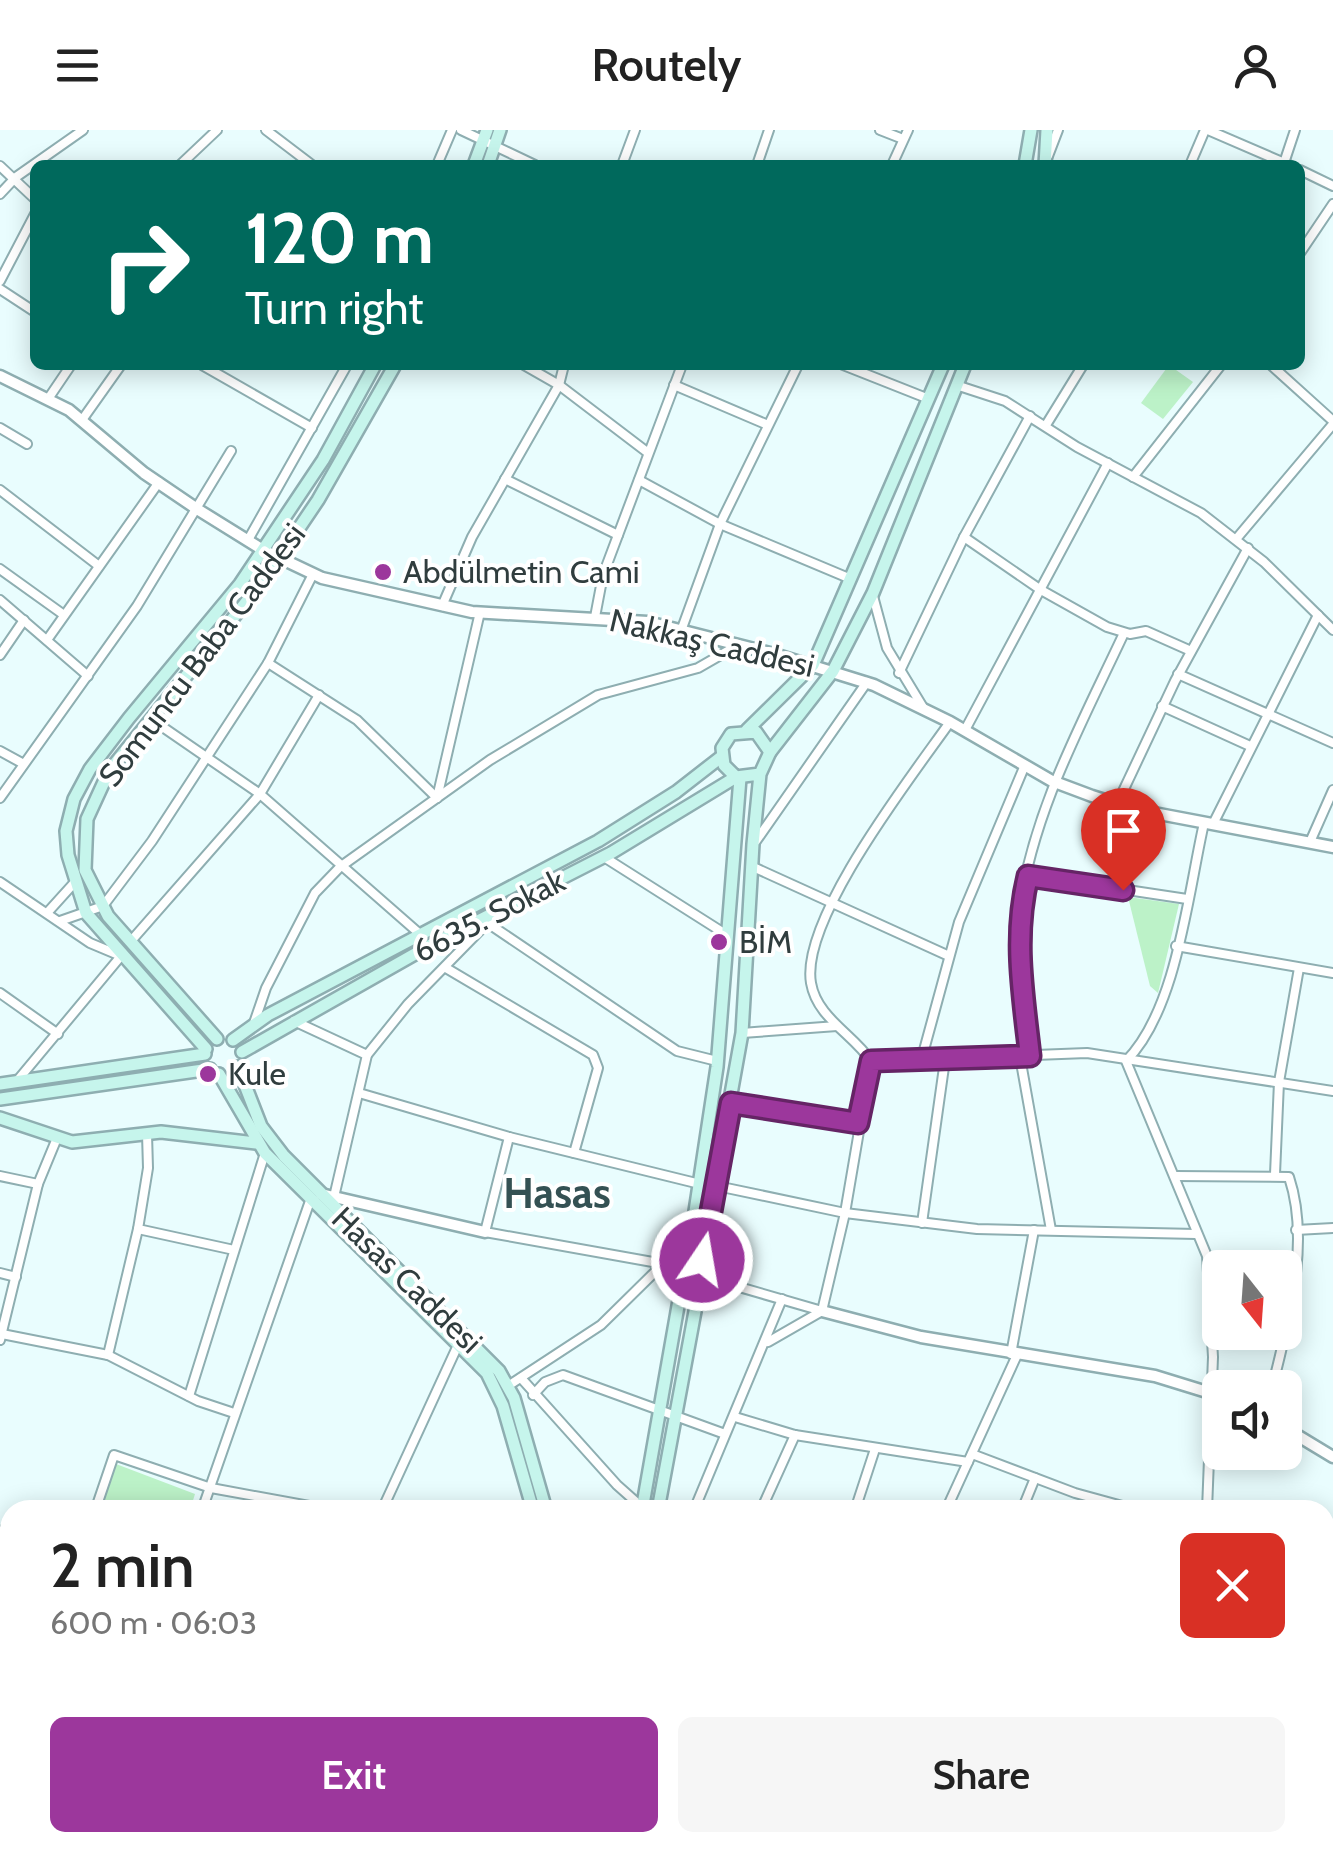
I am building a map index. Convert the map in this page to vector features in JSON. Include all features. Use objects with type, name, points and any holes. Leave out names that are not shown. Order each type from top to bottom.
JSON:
[{"type":"main road","points":[[488,139],[500,130]]},
{"type":"main road","points":[[1025,160],[1031,130]]},
{"type":"main road","points":[[1045,160],[1048,130]]},
{"type":"main road","name":"Somuncu Baba Caddesi","points":[[206,1052],[156,988],[121,956],[86,913],[75,882],[66,831],[74,798],[90,768],[262,550],[323,460],[371,370]]},
{"type":"main road","name":"Somuncu Baba Caddesi","points":[[218,1039],[103,906],[86,870],[87,819],[109,771],[279,558],[318,500],[392,370]]},
{"type":"main road","points":[[660,1500],[699,1290],[708,1278],[695,1258],[700,1184],[718,1062],[738,777],[721,757],[725,740],[748,730],[813,665],[941,370]]},
{"type":"main road","points":[[695,1258],[717,1186],[742,1033],[760,774],[770,752],[833,671],[873,593],[962,370]]},
{"type":"main road","points":[[748,730],[763,736],[770,752]]},
{"type":"main road","name":"6635. Sokak","points":[[232,1040],[598,841],[676,792],[721,757]]},
{"type":"main road","points":[[738,777],[760,774]]},
{"type":"main road","name":"6635. Sokak","points":[[242,1052],[293,1020],[604,856],[738,777]]},
{"type":"main road","points":[[0,1084],[206,1052],[218,1039],[232,1040],[242,1052],[238,1067],[0,1099]]},
{"type":"main road","points":[[206,1052],[215,1071]]},
{"type":"main road","name":"Hasas Caddesi","points":[[238,1067],[261,1126],[313,1197],[494,1386],[531,1500]]},
{"type":"main road","name":"Hasas Caddesi","points":[[215,1071],[260,1148],[478,1349],[508,1386],[543,1500]]},
{"type":"main road","points":[[0,1118],[72,1142],[147,1134],[198,1134],[260,1148]]},
{"type":"main road","points":[[645,1500],[681,1289],[669,1265],[695,1258]]},
{"type":"main road","points":[[681,1289],[699,1290]]},
{"type":"street","points":[[41,160],[83,130]]},
{"type":"street","points":[[185,160],[217,130]]},
{"type":"street","points":[[266,130],[302,160]]},
{"type":"street","points":[[439,160],[452,130]]},
{"type":"street","points":[[462,130],[526,160]]},
{"type":"street","points":[[624,160],[635,130]]},
{"type":"street","points":[[758,160],[769,130]]},
{"type":"street","points":[[880,130],[906,135],[894,160]]},
{"type":"street","points":[[1047,160],[1058,130]]},
{"type":"street","points":[[1192,160],[1207,130],[1277,160]]},
{"type":"street","points":[[1287,160],[1296,130]]},
{"type":"street","points":[[0,166],[30,195]]},
{"type":"street","points":[[0,194],[30,168]]},
{"type":"street","points":[[1305,172],[1333,186]]},
{"type":"street","points":[[1305,246],[1333,204]]},
{"type":"street","points":[[30,224],[0,285],[30,308]]},
{"type":"street","points":[[48,398],[68,370]]},
{"type":"street","points":[[82,420],[117,370]]},
{"type":"street","points":[[211,370],[312,428]]},
{"type":"street","points":[[248,540],[344,370]]},
{"type":"street","points":[[533,370],[559,384],[647,452]]},
{"type":"street","points":[[442,606],[472,537],[559,384],[563,370]]},
{"type":"street","points":[[595,616],[618,535],[680,370]]},
{"type":"street","points":[[680,630],[720,524],[796,370]]},
{"type":"street","points":[[856,370],[929,399]]},
{"type":"street","points":[[1046,425],[1080,370]]},
{"type":"street","points":[[1133,476],[1217,370]]},
{"type":"street","points":[[1237,538],[1333,423],[1276,370]]},
{"type":"street","name":"Nakkaş Caddesi","points":[[0,376],[48,398],[82,420],[158,482],[262,550],[313,574],[442,606],[480,612],[595,616],[738,644],[867,682],[950,722],[1052,780],[1117,804],[1333,847]]},
{"type":"street","points":[[674,386],[768,425]]},
{"type":"street","points":[[956,386],[1005,401],[1237,538],[1333,630]]},
{"type":"street","points":[[899,673],[964,537],[1030,416]]},
{"type":"street","points":[[0,428],[27,444]]},
{"type":"street","points":[[0,798],[88,676],[231,451]]},
{"type":"street","points":[[965,730],[1108,463]]},
{"type":"street","points":[[505,479],[618,535]]},
{"type":"street","points":[[638,480],[720,524],[851,578]]},
{"type":"street","points":[[46,640],[158,482]]},
{"type":"street","points":[[0,490],[100,566]]},
{"type":"street","points":[[964,537],[1041,590],[1124,633],[1146,632],[1191,651]]},
{"type":"street","points":[[1117,804],[1178,674],[1248,548]]},
{"type":"street","points":[[0,569],[64,615]]},
{"type":"street","points":[[60,920],[103,906],[152,841],[268,662],[313,574]]},
{"type":"street","points":[[873,593],[879,626],[899,673],[924,709]]},
{"type":"street","points":[[0,600],[88,676]]},
{"type":"street","points":[[437,798],[480,612]]},
{"type":"street","points":[[1126,1061],[1146,1041],[1209,823],[1318,615]]},
{"type":"street","points":[[0,655],[24,620]]},
{"type":"street","points":[[1030,1056],[1018,946],[1019,912],[1052,780],[1124,633]]},
{"type":"street","points":[[252,1026],[266,988],[315,893],[340,867],[534,731],[598,695],[698,668],[738,644]]},
{"type":"street","points":[[268,662],[357,720],[437,798]]},
{"type":"street","points":[[1178,674],[1333,743]]},
{"type":"street","points":[[753,844],[867,682]]},
{"type":"street","points":[[131,941],[260,794],[319,696]]},
{"type":"street","points":[[1162,706],[1250,746]]},
{"type":"street","points":[[150,719],[208,754],[260,794],[421,935]]},
{"type":"street","points":[[950,722],[873,833],[817,930],[811,984],[821,1009],[871,1061],[1087,1053],[1333,1091]]},
{"type":"street","points":[[0,751],[22,764]]},
{"type":"street","points":[[921,1061],[949,956],[983,858],[1025,765]]},
{"type":"street","points":[[1310,842],[1333,790]]},
{"type":"street","points":[[604,856],[727,935]]},
{"type":"street","points":[[751,866],[949,956]]},
{"type":"street","points":[[1028,876],[1187,899]]},
{"type":"street","points":[[0,882],[90,943],[121,956],[17,1081]]},
{"type":"street","points":[[47,913],[75,882]]},
{"type":"street","points":[[334,1196],[367,1055],[408,1004],[501,909]]},
{"type":"street","points":[[489,924],[677,1051],[718,1062]]},
{"type":"street","points":[[1176,946],[1333,973]]},
{"type":"street","points":[[446,968],[594,1054],[598,1068],[574,1154]]},
{"type":"street","points":[[1275,1174],[1279,1082],[1299,968]]},
{"type":"street","points":[[0,992],[58,1034]]},
{"type":"street","points":[[293,1020],[367,1055]]},
{"type":"street","points":[[742,1033],[837,1026]]},
{"type":"street","points":[[1020,1057],[1051,1230]]},
{"type":"street","points":[[922,1223],[945,1060]]},
{"type":"street","points":[[768,1342],[822,1311],[845,1213],[871,1061]]},
{"type":"street","points":[[1126,1061],[1208,1256],[1214,1370]]},
{"type":"street","points":[[359,1093],[510,1137],[700,1184]]},
{"type":"street","points":[[731,1103],[858,1123]]},
{"type":"street","points":[[108,1355],[138,1229],[148,1168],[147,1134]]},
{"type":"street","points":[[485,1232],[510,1137]]},
{"type":"street","points":[[57,1138],[38,1184],[1,1337],[108,1355],[189,1396],[234,1413]]},
{"type":"street","points":[[189,1396],[234,1250],[260,1148]]},
{"type":"street","points":[[1175,1176],[1285,1173],[1292,1182],[1296,1230],[1289,1322],[1277,1370]]},
{"type":"street","points":[[0,1176],[38,1184]]},
{"type":"street","points":[[717,1186],[845,1213],[922,1223],[1196,1234]]},
{"type":"street","points":[[206,1500],[313,1197],[334,1196],[485,1232],[669,1265]]},
{"type":"street","points":[[1296,1230],[1333,1228]]},
{"type":"street","points":[[138,1229],[234,1250]]},
{"type":"street","points":[[951,1500],[1014,1354],[1034,1230]]},
{"type":"street","points":[[508,1386],[602,1325],[669,1265]]},
{"type":"street","points":[[0,1273],[16,1277]]},
{"type":"street","points":[[708,1278],[875,1327],[1154,1376],[1202,1390]]},
{"type":"street","points":[[698,1500],[768,1342],[782,1299]]},
{"type":"street","points":[[387,1500],[458,1345]]},
{"type":"street","points":[[533,1395],[545,1382],[563,1374],[725,1434]]},
{"type":"street","points":[[521,1378],[634,1500]]},
{"type":"street","points":[[735,1418],[796,1435],[876,1449],[970,1458],[1102,1500]]},
{"type":"street","points":[[766,1500],[796,1435]]},
{"type":"street","points":[[1302,1437],[1332,1454]]},
{"type":"street","points":[[858,1500],[876,1449]]},
{"type":"street","points":[[98,1500],[114,1455],[210,1488],[276,1500]]},
{"type":"street","points":[[1208,1500],[1210,1470]]},
{"type":"street","points":[[1026,1500],[1035,1478]]},
{"type":"green space","points":[[1165,370],[1176,370],[1193,382],[1163,419],[1141,403]]},
{"type":"green space","points":[[1128,897],[1179,904],[1158,993],[1150,986]]},
{"type":"green space","points":[[116,1464],[195,1494],[193,1500],[104,1500]]},
{"type":"place","name":"Abdülmetin Cami","points":[[383,572]]},
{"type":"place","name":"BİM","points":[[719,942]]},
{"type":"place","name":"Kule","points":[[208,1074]]},
{"type":"district","name":"Hasas","points":[[557,1193]]},
{"type":"route","points":[[702,1260],[731,1103],[858,1123],[871,1061],[1030,1056],[1018,946],[1019,912],[1028,876],[1123,890]]}]
